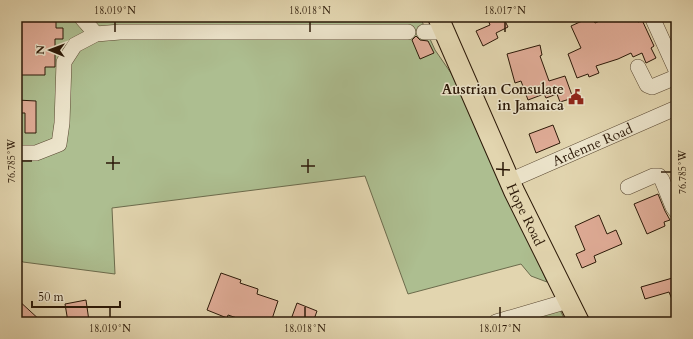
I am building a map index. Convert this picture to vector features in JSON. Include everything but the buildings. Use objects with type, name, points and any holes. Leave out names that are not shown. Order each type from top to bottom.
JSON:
[{"type":"main road","name":"Hope Road","points":[[441,24],[509,181],[578,322]]},
{"type":"street","points":[[81,17],[96,34]]},
{"type":"street","points":[[652,17],[676,70]]},
{"type":"street","points":[[424,32],[441,24]]},
{"type":"street","points":[[17,153],[36,154],[59,144],[62,123],[64,62],[75,45],[96,34],[120,32],[408,32]]},
{"type":"street","points":[[638,67],[647,86],[650,87],[676,77]]},
{"type":"street","name":"Ardenne Road","points":[[509,181],[676,108]]},
{"type":"street","points":[[628,187],[653,176],[659,176],[673,208],[676,211]]},
{"type":"street","points":[[496,322],[568,301]]},
{"type":"green space","points":[[17,17],[420,17],[435,50],[451,73],[489,146],[547,282],[531,276],[521,264],[408,294],[365,176],[112,208],[115,274],[23,262],[17,256]]},
{"type":"green space","points":[[559,308],[566,322],[504,322]]},
{"type":"place","name":"Austrian Consulate in Jamaica","points":[[576,97]]}]
